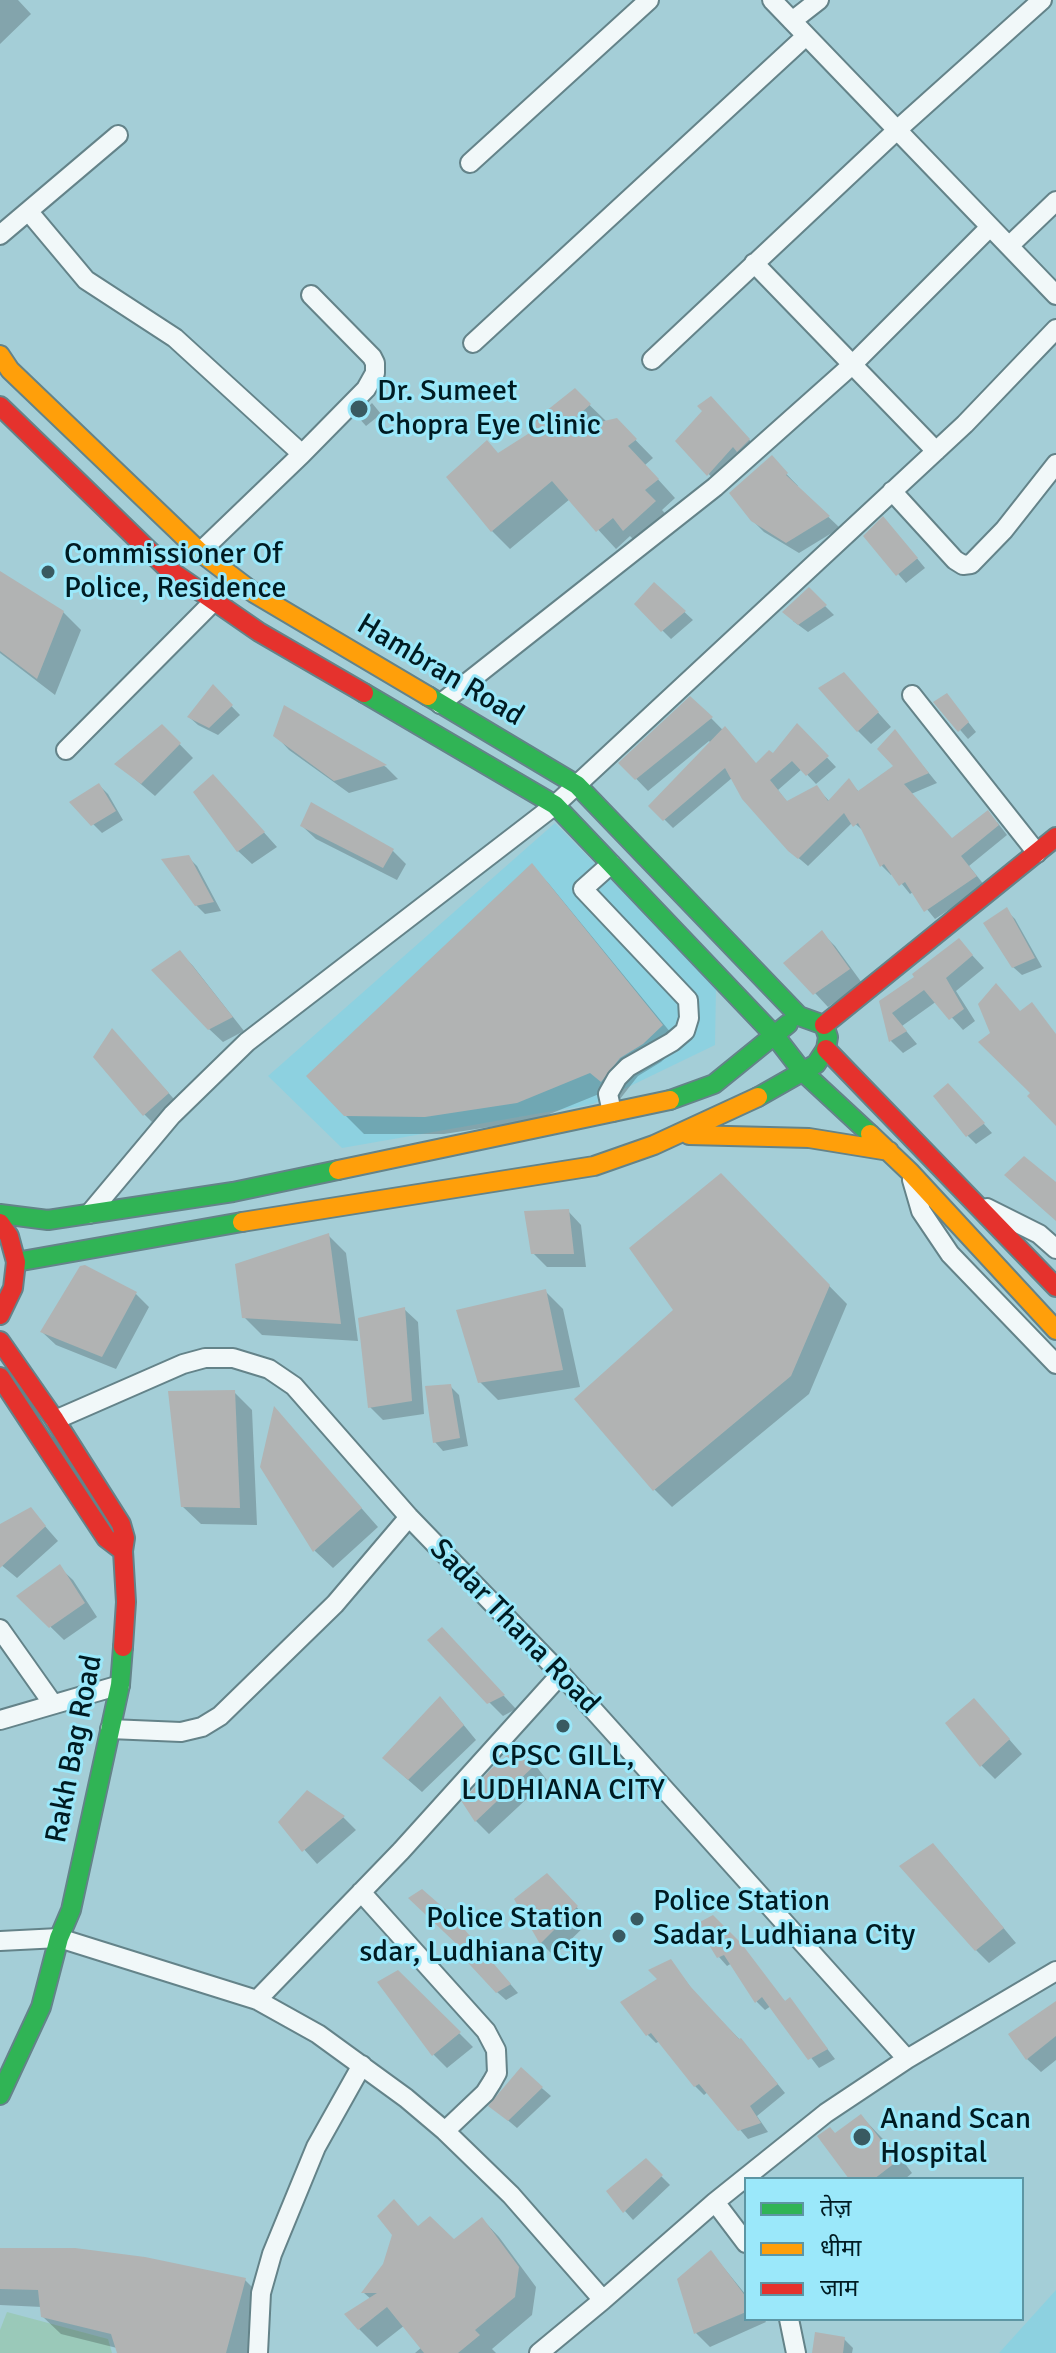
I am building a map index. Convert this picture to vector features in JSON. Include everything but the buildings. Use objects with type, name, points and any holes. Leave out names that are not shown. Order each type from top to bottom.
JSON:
[{"type":"main road","name":"Hambran Road","points":[[3,368],[200,552],[254,593],[577,785],[799,1016],[824,1025]]},
{"type":"main road","name":"Hambran Road","points":[[0,406],[168,569],[259,632],[555,805],[775,1036],[802,1071],[910,1172],[1056,1330]]},
{"type":"main road","points":[[16,1262],[137,1239],[594,1166],[625,1157],[734,1110],[816,1064],[826,1049],[828,1037],[824,1025],[1056,837]]},
{"type":"main road","points":[[0,1214],[48,1220],[233,1192],[679,1098],[714,1084],[799,1016]]},
{"type":"main road","points":[[826,1049],[1056,1287]]},
{"type":"main road","points":[[675,1135],[809,1138],[889,1151]]},
{"type":"main road","points":[[0,1223],[9,1236],[16,1262],[13,1288],[0,1315]]},
{"type":"main road","name":"Rakh Bag Road","points":[[0,1341],[121,1524],[125,1538],[126,1632],[120,1685],[71,1910],[59,1938],[41,2007],[0,2095]]},
{"type":"main road","points":[[0,1377],[106,1538],[123,1551]]},
{"type":"street","points":[[470,163],[649,0]]},
{"type":"street","points":[[772,0],[1056,295]]},
{"type":"street","points":[[792,21],[819,0]]},
{"type":"street","points":[[652,360],[897,130],[1042,0]]},
{"type":"street","points":[[473,343],[806,36]]},
{"type":"street","points":[[0,235],[118,135]]},
{"type":"street","points":[[1009,246],[1056,201]]},
{"type":"street","points":[[29,212],[86,280],[175,338],[302,454]]},
{"type":"street","points":[[440,704],[715,487],[852,365],[990,227]]},
{"type":"street","points":[[754,263],[936,451]]},
{"type":"street","points":[[200,552],[366,389],[375,373],[372,357],[311,295]]},
{"type":"street","points":[[89,1214],[172,1115],[247,1042],[555,805],[936,451],[1056,329]]},
{"type":"street","points":[[892,491],[955,560],[963,565],[971,564],[981,558],[1056,464]]},
{"type":"street","points":[[66,750],[214,601]]},
{"type":"street","points":[[912,695],[1037,853]]},
{"type":"street","points":[[611,864],[583,889],[688,1000],[689,1018],[685,1031],[672,1042],[628,1067],[617,1078],[608,1094],[612,1112]]},
{"type":"street","points":[[910,1172],[921,1211],[950,1254],[1056,1364]]},
{"type":"street","points":[[970,1200],[1022,1225],[1056,1249]]},
{"type":"street","name":"Sadar Thana Road","points":[[55,1420],[183,1364],[205,1358],[233,1358],[269,1369],[294,1386],[409,1517],[561,1674],[907,2059]]},
{"type":"street","points":[[110,1729],[181,1732],[202,1727],[220,1716],[335,1604],[409,1517]]},
{"type":"street","points":[[0,1629],[53,1704]]},
{"type":"street","points":[[257,2000],[361,1892],[561,1674]]},
{"type":"street","points":[[0,1720],[120,1685]]},
{"type":"street","points":[[361,1892],[486,2031],[496,2050],[497,2073],[492,2082],[485,2093],[445,2131]]},
{"type":"street","points":[[0,1941],[59,1938],[257,2000],[318,2034],[445,2131],[511,2195],[603,2300]]},
{"type":"street","points":[[746,2177],[826,2113],[907,2059],[1056,1971]]},
{"type":"street","points":[[258,2353],[261,2293],[272,2254],[316,2147],[362,2065]]},
{"type":"street","points":[[539,2353],[744,2179]]},
{"type":"street","points":[[715,2202],[744,2240]]},
{"type":"street","points":[[789,2321],[796,2353]]},
{"type":"shaded area","points":[[555,823],[716,987],[715,1045],[593,1104],[342,1148],[268,1076]]},
{"type":"shaded area","points":[[1056,2290],[1056,2353],[999,2353]]},
{"type":"green space","points":[[7,2312],[108,2339],[112,2353],[0,2353],[0,2330]]},
{"type":"traffic: fast","points":[[364,693],[555,805],[775,1036],[802,1071],[870,1134]]},
{"type":"traffic: fast","points":[[428,696],[577,785],[799,1016],[824,1025],[828,1037],[826,1049],[816,1064],[758,1097]]},
{"type":"traffic: fast","points":[[670,1100],[714,1084],[788,1024]]},
{"type":"traffic: fast","points":[[0,1214],[48,1220],[233,1192],[338,1170]]},
{"type":"traffic: fast","points":[[16,1262],[242,1222]]},
{"type":"traffic: fast","points":[[0,2095],[41,2007],[59,1938],[71,1910],[120,1685],[123,1647]]},
{"type":"traffic: slow","points":[[0,355],[10,370],[200,552],[254,593],[428,696]]},
{"type":"traffic: slow","points":[[242,1222],[594,1166],[654,1145],[758,1097]]},
{"type":"traffic: slow","points":[[338,1170],[670,1100]]},
{"type":"traffic: slow","points":[[870,1134],[910,1172],[1056,1330]]},
{"type":"traffic: slow","points":[[689,1135],[809,1138],[889,1151]]},
{"type":"traffic: jam","points":[[0,406],[168,569],[259,632],[364,693]]},
{"type":"traffic: jam","points":[[824,1025],[1056,837]]},
{"type":"traffic: jam","points":[[826,1049],[1056,1287]]},
{"type":"traffic: jam","points":[[0,1223],[9,1236],[16,1262],[13,1288],[0,1315]]},
{"type":"traffic: jam","points":[[0,1341],[121,1524],[125,1538],[123,1647]]},
{"type":"traffic: jam","points":[[0,1377],[106,1538],[123,1551]]},
{"type":"place","name":"Dr. Sumeet Chopra Eye Clinic","points":[[359,409]]},
{"type":"place","name":"Commissioner Of Police, Residence","points":[[48,572]]},
{"type":"place","name":"CPSC GILL, LUDHIANA CITY","points":[[563,1726]]},
{"type":"place","name":"Police Station Sadar, Ludhiana City","points":[[637,1919]]},
{"type":"place","name":"Police Station sdar, Ludhiana City","points":[[619,1936]]},
{"type":"place","name":"Anand Scan Hospital","points":[[862,2137]]}]
